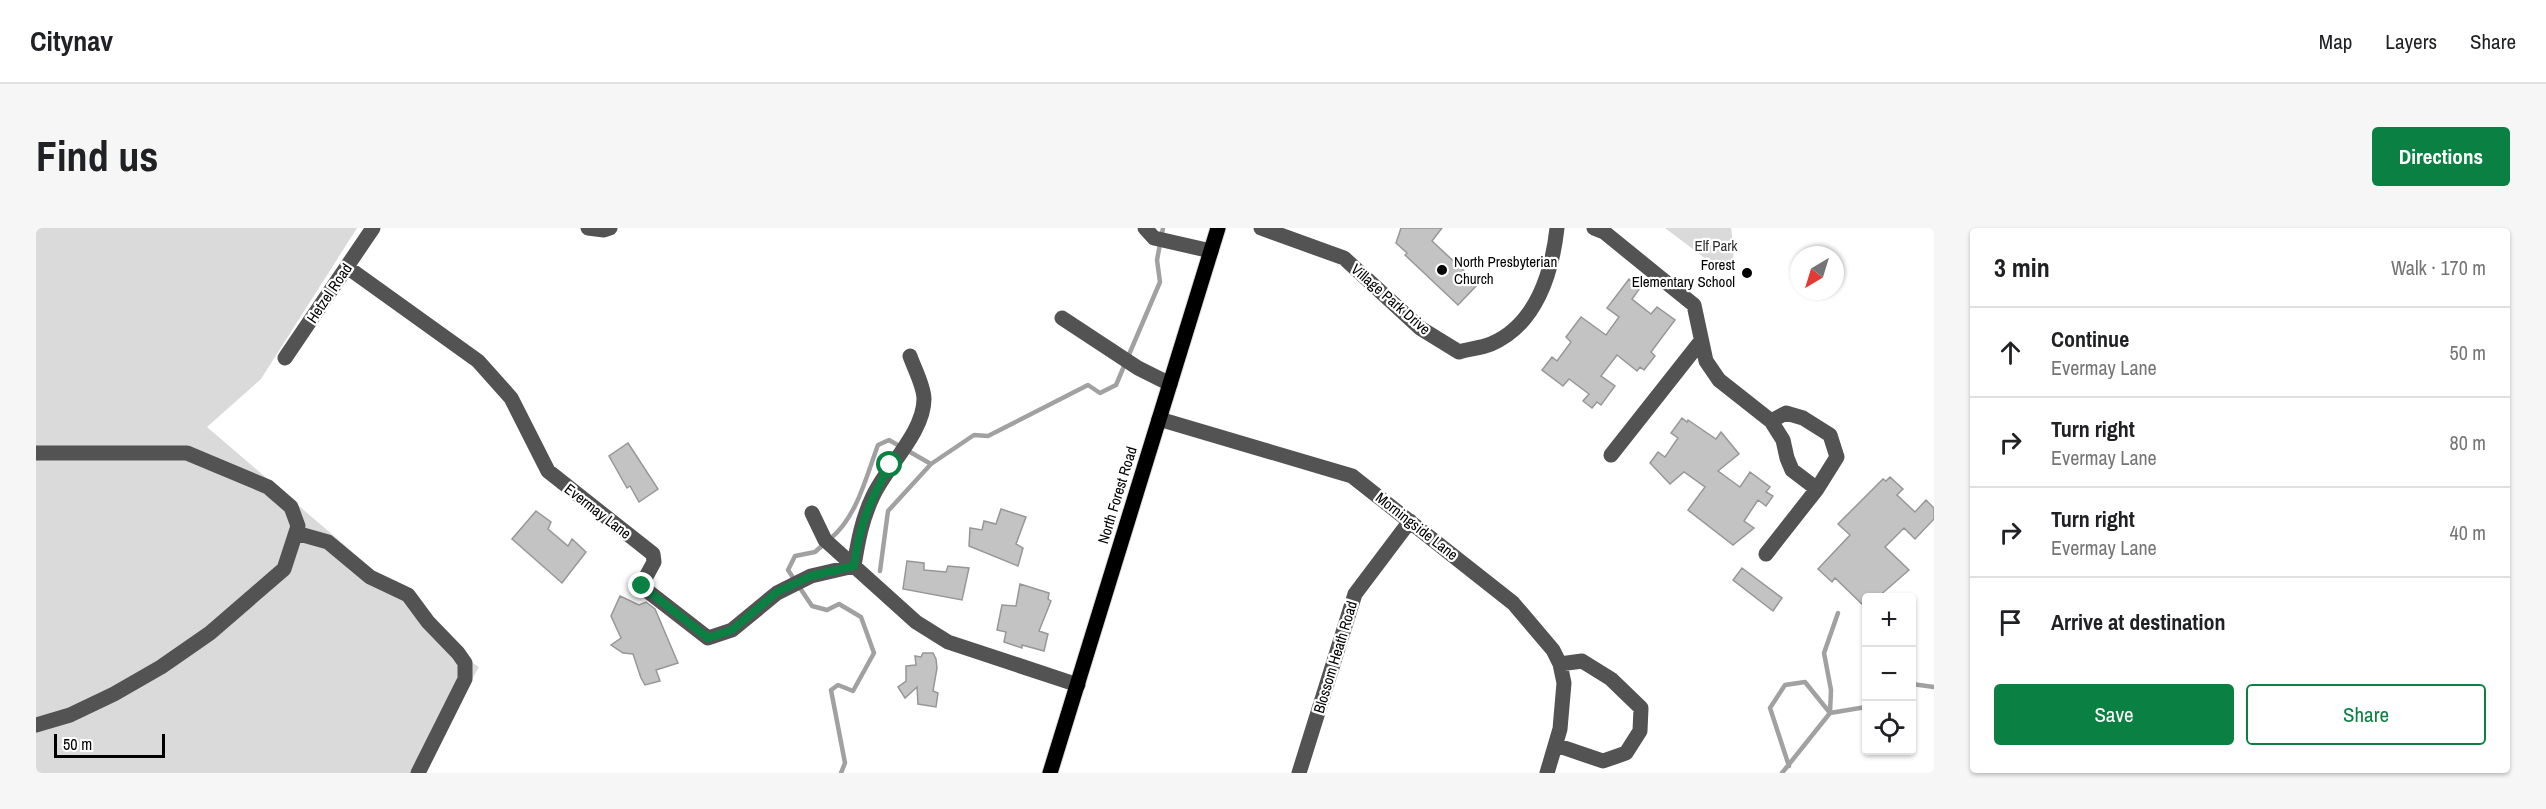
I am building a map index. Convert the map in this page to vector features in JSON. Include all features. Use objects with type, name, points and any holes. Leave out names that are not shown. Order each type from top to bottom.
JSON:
[{"type":"main road","name":"North Forest Road","points":[[1050,773],[1218,228]]},
{"type":"street","name":"Hetzel Road","points":[[285,358],[374,228]]},
{"type":"street","points":[[588,228],[604,230],[610,228]]},
{"type":"street","name":"Village Park Drive","points":[[1261,228],[1344,258],[1420,328],[1459,352],[1491,344],[1519,327],[1539,296],[1551,267],[1557,228]]},
{"type":"street","points":[[1594,228],[1604,232],[1694,305],[1706,361],[1719,380],[1771,421],[1783,440],[1792,470],[1817,489]]},
{"type":"street","points":[[1149,233],[1173,243],[1211,251]]},
{"type":"street","name":"Evermay Lane","points":[[347,267],[478,361],[510,398],[548,471],[653,554],[654,562],[642,586],[708,638],[732,630],[777,592],[811,576],[854,566]]},
{"type":"street","points":[[1062,318],[1138,368],[1170,384]]},
{"type":"street","points":[[1611,455],[1701,341]]},
{"type":"street","points":[[854,566],[859,531],[873,495],[890,465],[916,429],[924,399],[910,356]]},
{"type":"street","points":[[1766,554],[1817,489],[1837,457],[1830,435],[1803,418],[1786,413],[1771,421]]},
{"type":"street","name":"Morningside Lane","points":[[1159,419],[1352,476],[1513,603],[1553,650],[1560,664],[1564,682],[1563,708],[1556,746],[1547,773]]},
{"type":"street","points":[[36,453],[187,453],[268,487],[291,507],[298,526],[284,570],[210,633],[161,667],[114,694],[70,715],[36,726]]},
{"type":"street","points":[[812,513],[825,540],[916,622],[948,642],[1078,685]]},
{"type":"street","name":"Blossom Heath Road","points":[[1299,773],[1355,594],[1410,521]]},
{"type":"street","points":[[296,533],[328,542],[370,576],[408,595],[428,622],[465,663],[465,679],[418,773]]},
{"type":"street","points":[[1556,746],[1603,761],[1626,753],[1640,731],[1641,708],[1611,680],[1582,661],[1560,664]]},
{"type":"green space","points":[[36,228],[357,228],[261,379],[207,427],[391,585],[458,653],[479,667],[418,773],[36,773]]},
{"type":"green space","name":"Elf Park","points":[[1665,228],[1731,228],[1733,261],[1714,265]]},
{"type":"building","name":"North Presbyterian Church","points":[[1401,228],[1442,228],[1432,241],[1478,284],[1458,305],[1405,255],[1407,253],[1396,243]]},
{"type":"building","points":[[1629,279],[1640,288],[1632,299],[1651,314],[1657,307],[1675,320],[1651,352],[1655,356],[1644,370],[1640,367],[1637,371],[1617,355],[1601,376],[1615,386],[1601,405],[1597,402],[1592,408],[1583,401],[1589,394],[1569,379],[1563,386],[1542,370],[1552,357],[1557,361],[1571,342],[1566,337],[1581,317],[1606,335],[1619,317],[1607,308]]},
{"type":"building","points":[[1682,418],[1716,439],[1721,432],[1739,454],[1718,471],[1740,487],[1750,472],[1770,487],[1766,492],[1773,496],[1766,506],[1758,500],[1744,521],[1754,528],[1733,545],[1688,510],[1705,487],[1684,472],[1670,484],[1650,463],[1658,452],[1665,457],[1678,438],[1671,433]]},
{"type":"building","points":[[628,443],[658,489],[639,502],[630,486],[627,488],[609,456]]},
{"type":"building","points":[[1890,477],[1903,489],[1897,495],[1915,512],[1926,500],[1934,508],[1934,519],[1915,539],[1904,528],[1885,547],[1909,570],[1883,593],[1862,593],[1862,604],[1835,578],[1832,582],[1818,569],[1850,535],[1838,524],[1883,479],[1886,481]]},
{"type":"building","points":[[1001,509],[1026,517],[1016,544],[1023,548],[1018,566],[969,546],[970,528],[982,530],[984,521],[996,524]]},
{"type":"building","points":[[536,511],[551,522],[548,529],[568,546],[572,539],[586,552],[562,583],[512,539]]},
{"type":"building","points":[[907,561],[924,563],[924,570],[946,572],[948,566],[969,568],[962,600],[903,589]]},
{"type":"building","points":[[1742,568],[1782,598],[1773,611],[1733,580]]},
{"type":"building","points":[[1020,584],[1049,593],[1048,599],[1051,601],[1039,631],[1048,634],[1044,651],[1022,645],[1022,648],[1004,642],[1006,632],[997,630],[1002,605],[1016,606]]},
{"type":"building","points":[[620,596],[639,605],[646,602],[655,609],[678,663],[656,670],[660,681],[645,685],[633,654],[623,653],[611,645],[621,638],[611,616]]},
{"type":"building","points":[[923,653],[933,653],[936,659],[937,668],[933,691],[938,693],[936,707],[918,704],[917,687],[905,698],[898,687],[906,681],[906,666],[916,665],[915,656],[921,657]]},
{"type":"waterway","points":[[830,539],[847,520],[854,508],[878,445],[889,440],[931,464],[974,435],[988,436],[1088,385],[1100,393],[1116,385],[1160,282],[1157,260],[1163,228]]},
{"type":"waterway","points":[[880,571],[888,511],[931,464]]},
{"type":"waterway","points":[[824,544],[815,552],[795,556],[788,570],[812,606],[827,610],[839,604],[861,617],[874,653],[853,691],[838,685],[831,690],[845,763],[841,773]]},
{"type":"waterway","points":[[1830,713],[1831,690],[1824,653],[1838,613]]},
{"type":"waterway","points":[[1789,766],[1770,708],[1785,685],[1805,682],[1830,713]]},
{"type":"waterway","points":[[1916,685],[1934,687]]},
{"type":"waterway","points":[[1782,773],[1830,713],[1862,708]]},
{"type":"place","name":"North Presbyterian Church","points":[[1442,270]]},
{"type":"place","name":"Forest Elementary School","points":[[1747,273]]},
{"type":"route","points":[[642,586],[663,601],[674,614],[708,638],[732,630],[777,592],[811,576],[854,566],[859,531],[873,495],[890,465]]}]
